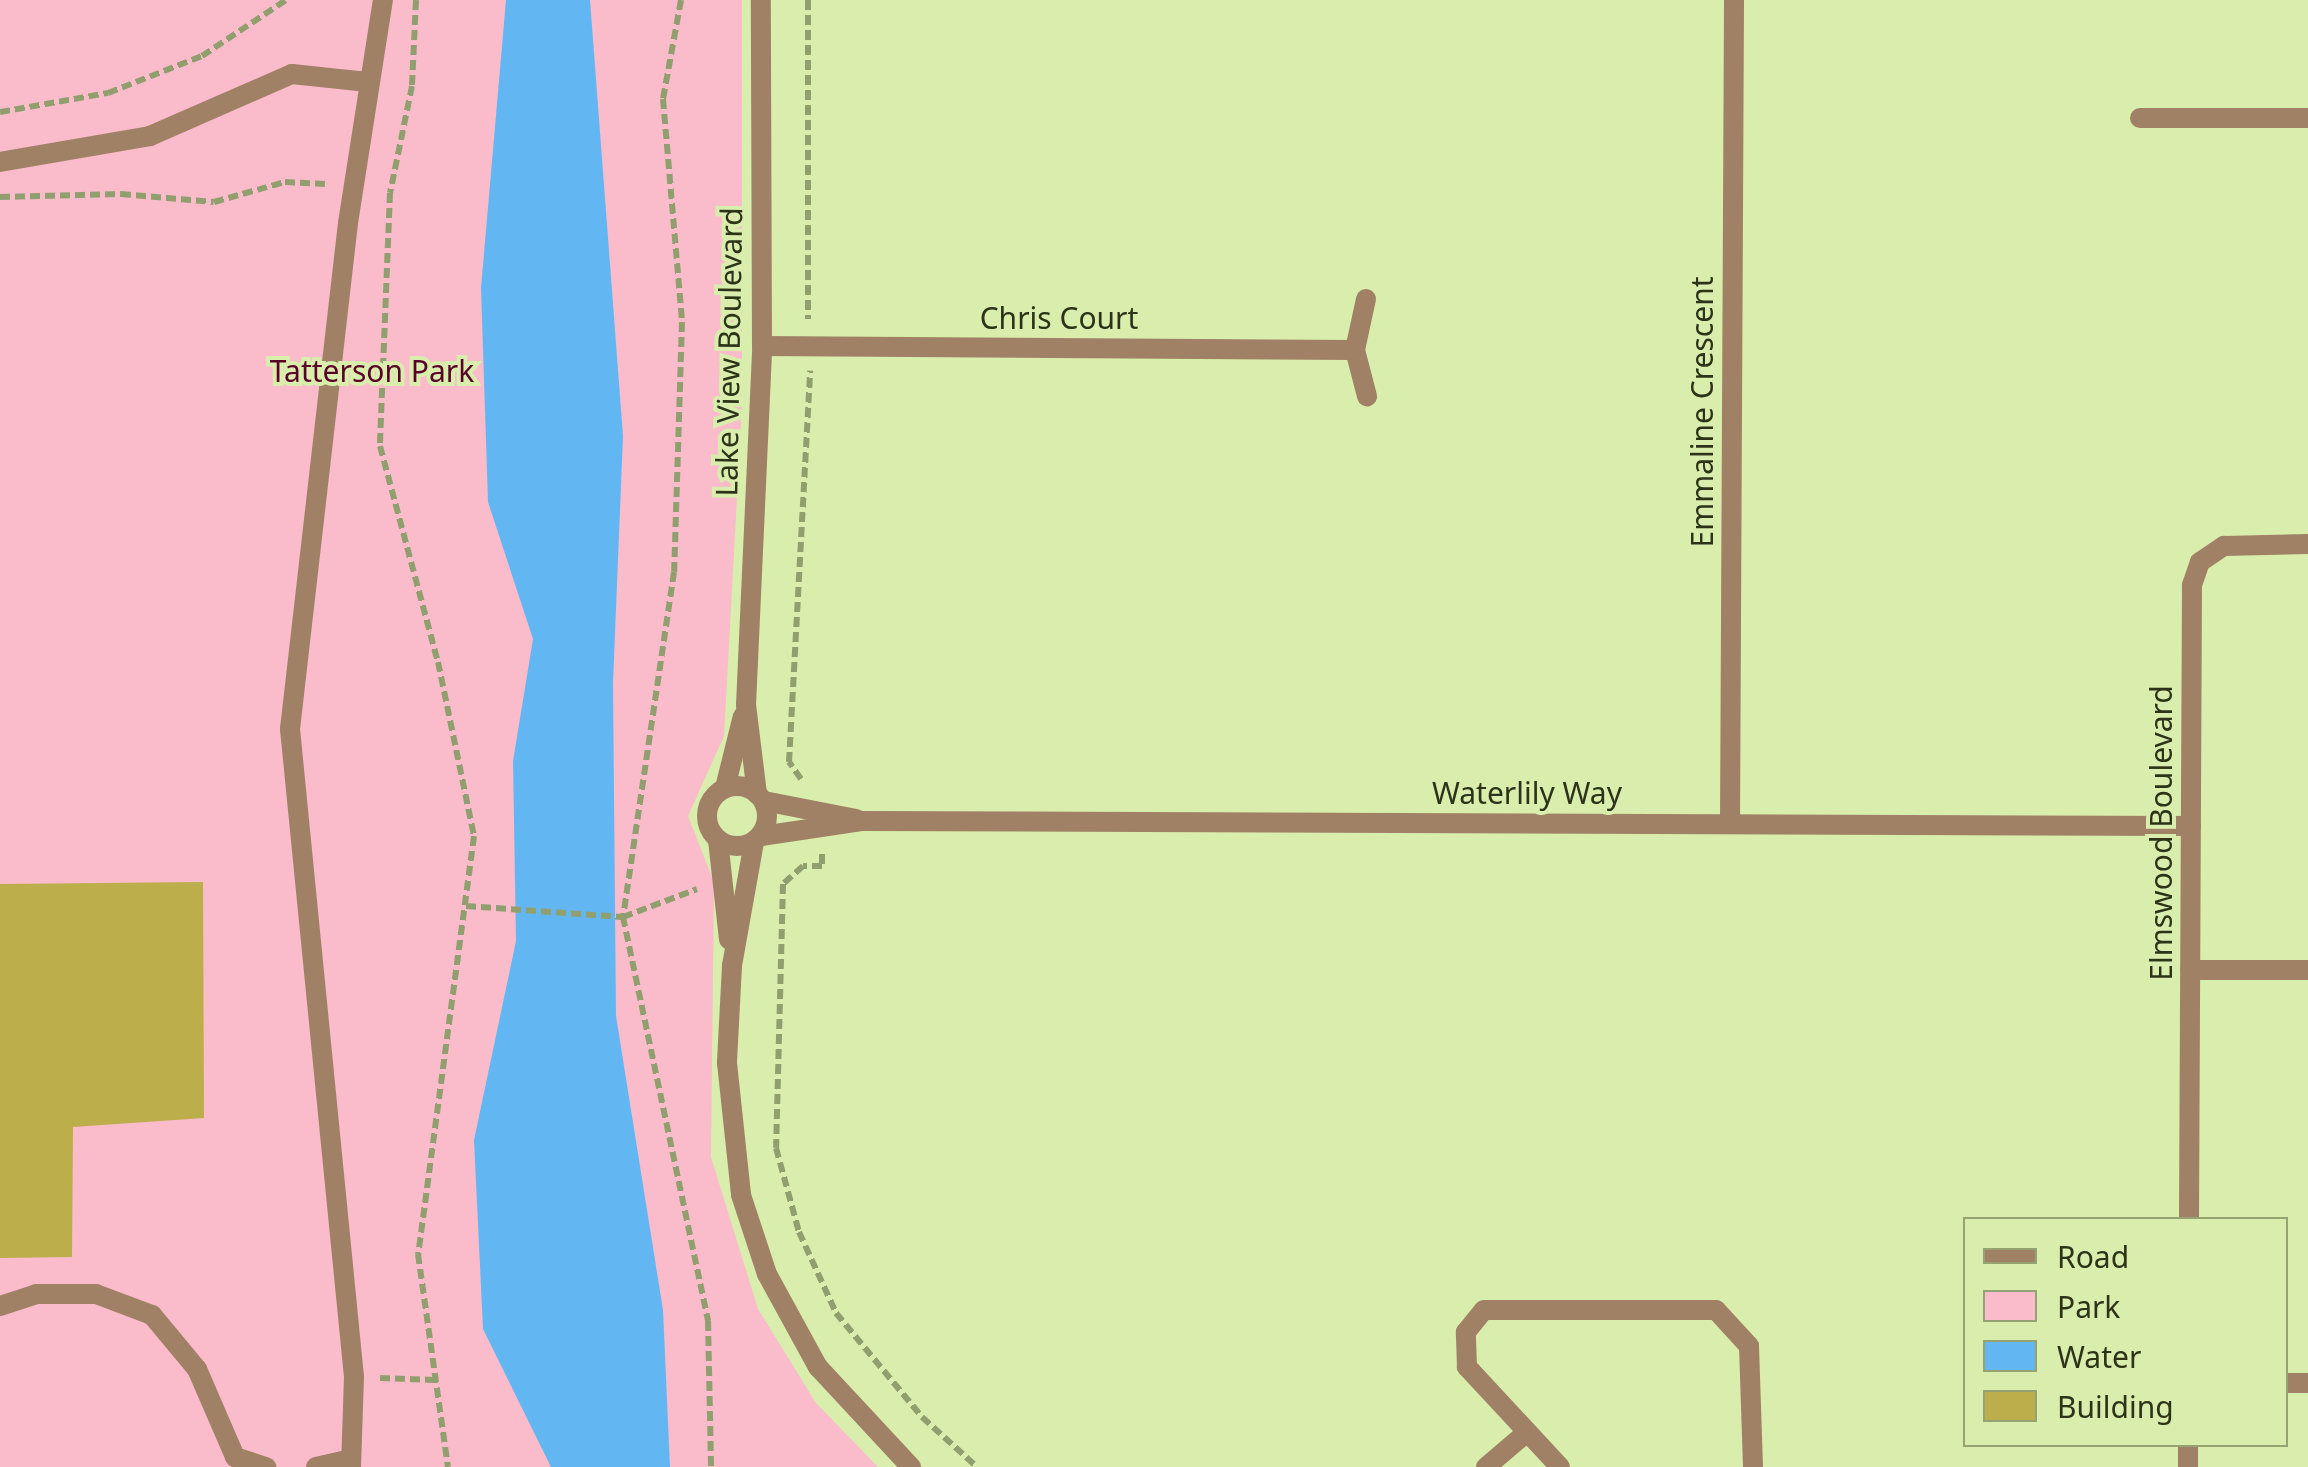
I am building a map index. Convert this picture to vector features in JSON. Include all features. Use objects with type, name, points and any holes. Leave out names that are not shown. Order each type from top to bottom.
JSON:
[{"type":"street","points":[[316,1467],[351,1463],[354,1377],[290,729],[354,186],[383,0]]},
{"type":"street","name":"Lake View Boulevard","points":[[732,966],[757,839],[760,797],[746,705],[762,346],[761,0]]},
{"type":"street","name":"Emmaline Crescent","points":[[1730,824],[1734,0]]},
{"type":"street","points":[[0,162],[150,136],[292,74],[368,82]]},
{"type":"street","points":[[2140,118],[2308,118]]},
{"type":"street","points":[[1366,299],[1356,350],[1367,396]]},
{"type":"street","name":"Chris Court","points":[[762,346],[1356,350]]},
{"type":"street","name":"Elmswood Boulevard","points":[[2189,1217],[2194,574],[2224,546],[2308,544]]},
{"type":"street","name":"Lake View Boulevard","points":[[746,705],[725,788],[706,817],[718,840],[732,966],[729,1110],[756,1241],[818,1368],[911,1467]]},
{"type":"street","points":[[725,788],[760,797]]},
{"type":"street","name":"Waterlily Way","points":[[760,797],[823,821]]},
{"type":"street","name":"Waterlily Way","points":[[757,839],[823,821],[2191,826]]},
{"type":"street","points":[[718,840],[757,839]]},
{"type":"street","points":[[2190,970],[2308,970]]},
{"type":"street","points":[[0,1306],[36,1294],[96,1294],[152,1314],[196,1369],[235,1457],[266,1467]]},
{"type":"street","points":[[1560,1467],[1467,1367],[1466,1332],[1484,1310],[1704,1305],[1735,1323],[1749,1346],[1752,1467]]},
{"type":"street","points":[[1486,1467],[1526,1433]]},
{"type":"path","points":[[0,112],[108,93],[202,56],[286,0]]},
{"type":"path","points":[[416,0],[412,86],[390,193],[380,446],[438,662],[474,836],[418,1254],[448,1467]]},
{"type":"path","points":[[682,0],[663,98],[682,322],[674,572],[662,682],[632,813],[623,917],[708,1322],[711,1467]]},
{"type":"path","points":[[808,0],[810,347],[789,762],[805,784],[822,786],[822,866],[803,866],[782,888],[772,1088],[776,1148],[798,1232],[836,1312],[866,1354],[977,1467]]},
{"type":"path","points":[[0,197],[122,194],[214,202],[285,182],[354,186]]},
{"type":"path","points":[[466,906],[512,906],[623,917],[724,884]]},
{"type":"path","points":[[746,886],[782,888]]},
{"type":"path","points":[[354,1377],[435,1380]]},
{"type":"green space","name":"Tatterson Park","points":[[0,0],[742,0],[742,405],[724,736],[688,816],[714,882],[711,1157],[758,1309],[816,1403],[878,1467],[0,1467]]},
{"type":"water","points":[[506,0],[590,0],[623,436],[613,683],[616,1016],[663,1310],[670,1467],[551,1467],[483,1329],[474,1140],[516,941],[513,761],[533,639],[488,502],[481,288]]},
{"type":"building","points":[[203,882],[204,1118],[73,1127],[72,1257],[0,1258],[0,884]]}]
